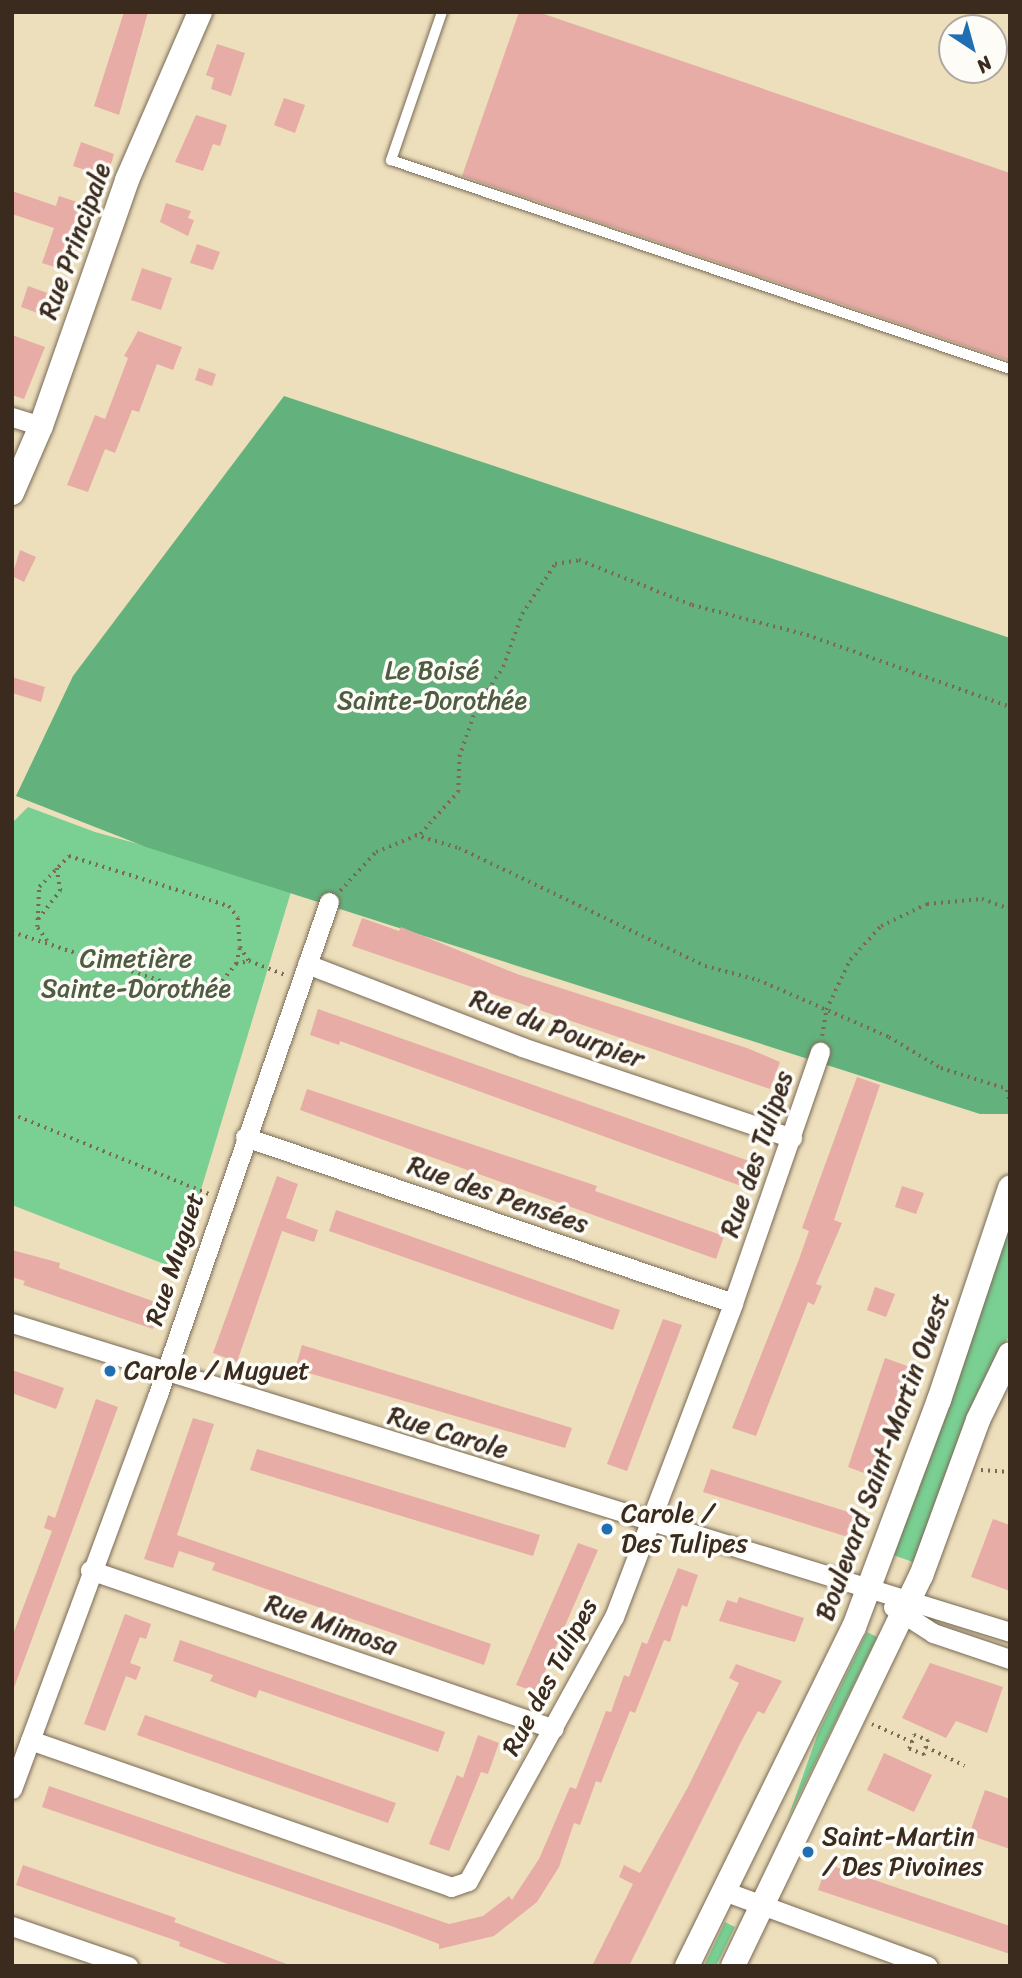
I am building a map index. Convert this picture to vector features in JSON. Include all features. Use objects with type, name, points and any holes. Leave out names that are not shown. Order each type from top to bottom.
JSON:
[{"type":"street","name":"Rue Principale","points":[[12,493],[41,426],[127,180],[200,12]]},
{"type":"street","points":[[12,417],[41,426]]},
{"type":"street","name":"Rue Muguet","points":[[12,1789],[90,1570],[165,1374],[222,1200],[329,902]]},
{"type":"street","name":"Rue du Pourpier","points":[[304,972],[792,1138]]},
{"type":"street","name":"Rue des Tulipes","points":[[30,1740],[451,1887],[468,1881],[614,1617],[733,1303],[820,1052]]},
{"type":"street","name":"Rue des Pensées","points":[[245,1137],[733,1303]]},
{"type":"street","name":"Boulevard Saint-Martin Ouest","points":[[687,1966],[868,1591],[939,1400],[1010,1188]]},
{"type":"street","name":"Rue Carole","points":[[12,1323],[165,1374],[868,1591],[906,1607],[933,1633],[1010,1659]]},
{"type":"street","points":[[733,1966],[906,1607],[978,1420],[1010,1354]]},
{"type":"street","name":"Rue Mimosa","points":[[90,1570],[554,1729]]},
{"type":"street","points":[[906,1607],[1010,1632]]},
{"type":"street","points":[[724,1891],[928,1966]]},
{"type":"street","points":[[12,1926],[128,1966]]},
{"type":"lane","points":[[442,12],[391,160],[1010,369]]},
{"type":"path","points":[[329,902],[376,852],[415,835],[458,792],[458,758],[476,708],[503,667],[522,614],[555,564],[579,559],[692,605],[807,635],[1010,707]]},
{"type":"path","points":[[415,835],[459,848],[705,966],[758,980],[889,1037],[941,1068],[1008,1090],[1010,1102]]},
{"type":"path","points":[[12,932],[47,941],[197,993],[222,981],[236,964],[240,947],[238,918],[229,906],[69,856],[56,866],[39,887],[37,928],[47,941]]},
{"type":"path","points":[[37,920],[60,891],[56,866]]},
{"type":"path","points":[[820,1052],[826,1010],[850,960],[881,926],[927,904],[982,898],[1010,909]]},
{"type":"path","points":[[240,947],[249,961]]},
{"type":"path","points":[[236,964],[249,961],[304,972]]},
{"type":"path","points":[[12,1114],[222,1200]]},
{"type":"path","points":[[978,1469],[991,1474],[1010,1472]]},
{"type":"path","points":[[871,1723],[912,1742]]},
{"type":"path","points":[[914,1735],[928,1740],[923,1755],[909,1749],[912,1742],[914,1735]]},
{"type":"path","points":[[926,1747],[965,1766]]},
{"type":"green space","name":"Le Boisé Sainte-Dorothée","points":[[284,396],[1010,638],[1010,1114],[980,1114],[146,847],[16,796],[73,676]]},
{"type":"green space","name":"Cimetière Sainte-Dorothée","points":[[1010,638],[294,882],[177,1269],[12,1205],[12,823],[28,807],[95,832],[225,868]]},
{"type":"green space","points":[[1010,1223],[1010,1334],[993,1364],[916,1563],[893,1555]]},
{"type":"green space","points":[[867,1632],[877,1637],[788,1818],[818,1733]]},
{"type":"green space","points":[[725,1922],[735,1927],[716,1966],[704,1966]]},
{"type":"building","points":[[124,12],[148,12],[119,115],[94,106]]},
{"type":"building","points":[[519,12],[538,12],[1010,173],[1010,361],[462,176]]},
{"type":"building","points":[[217,44],[245,53],[231,96],[211,89],[214,78],[206,75]]},
{"type":"building","points":[[284,98],[305,105],[295,133],[274,125]]},
{"type":"building","points":[[196,115],[227,125],[220,146],[213,144],[203,171],[175,162]]},
{"type":"building","points":[[81,142],[114,154],[107,177],[73,166]]},
{"type":"building","points":[[12,191],[56,206],[59,196],[92,207],[70,272],[42,263],[54,228],[12,214]]},
{"type":"building","points":[[166,203],[191,211],[188,218],[194,220],[188,236],[160,222]]},
{"type":"building","points":[[197,244],[220,252],[213,270],[190,263]]},
{"type":"building","points":[[142,268],[172,278],[161,310],[131,300]]},
{"type":"building","points":[[28,286],[53,295],[46,316],[21,307]]},
{"type":"building","points":[[138,331],[182,347],[173,370],[157,364],[139,412],[132,410],[115,453],[105,449],[88,492],[67,485],[95,415],[105,419],[128,358],[124,356]]},
{"type":"building","points":[[12,335],[45,347],[24,399],[12,395]]},
{"type":"building","points":[[199,368],[216,374],[212,386],[195,380]]},
{"type":"building","points":[[20,550],[36,557],[24,582],[12,576]]},
{"type":"building","points":[[12,677],[45,687],[41,702],[12,693]]},
{"type":"building","points":[[362,918],[399,931],[401,927],[517,974],[747,1048],[780,1062],[770,1089],[352,946]]},
{"type":"building","points":[[318,1009],[752,1162],[744,1187],[340,1041],[339,1045],[310,1035]]},
{"type":"building","points":[[857,1077],[880,1085],[834,1220],[842,1223],[816,1284],[822,1286],[814,1305],[808,1302],[756,1436],[732,1428],[798,1262],[809,1231],[802,1228]]},
{"type":"building","points":[[307,1089],[597,1186],[595,1191],[724,1236],[716,1259],[300,1110]]},
{"type":"building","points":[[277,1176],[298,1184],[286,1218],[318,1230],[314,1242],[282,1231],[237,1362],[213,1353]]},
{"type":"building","points":[[902,1186],[924,1193],[916,1214],[895,1207]]},
{"type":"building","points":[[336,1210],[620,1310],[613,1330],[329,1231]]},
{"type":"building","points":[[12,1250],[60,1263],[59,1268],[161,1304],[153,1329],[23,1285],[25,1281],[12,1277]]},
{"type":"building","points":[[875,1287],[895,1294],[886,1317],[867,1310]]},
{"type":"building","points":[[663,1319],[682,1325],[627,1471],[607,1464]]},
{"type":"building","points":[[302,1345],[572,1428],[565,1448],[295,1369]]},
{"type":"building","points":[[885,1358],[910,1367],[872,1476],[848,1467]]},
{"type":"building","points":[[12,1370],[64,1388],[56,1409],[12,1393]]},
{"type":"building","points":[[96,1399],[118,1407],[12,1693],[12,1637],[52,1531],[44,1528],[48,1515],[55,1518]]},
{"type":"building","points":[[193,1418],[214,1424],[177,1535],[491,1644],[484,1665],[212,1570],[215,1563],[179,1551],[173,1568],[144,1559]]},
{"type":"building","points":[[257,1449],[540,1535],[533,1556],[250,1470]]},
{"type":"building","points":[[711,1469],[858,1515],[851,1538],[703,1492]]},
{"type":"building","points":[[993,1519],[1010,1525],[1010,1591],[971,1577]]},
{"type":"building","points":[[578,1543],[598,1550],[536,1692],[516,1685]]},
{"type":"building","points":[[678,1568],[698,1575],[687,1607],[682,1605],[670,1642],[664,1640],[635,1713],[630,1711],[601,1783],[596,1781],[580,1825],[574,1823],[559,1867],[537,1902],[494,1936],[439,1949],[439,1944],[394,1927],[42,1807],[49,1786],[449,1924],[483,1916],[509,1896],[512,1900],[539,1859],[570,1787],[576,1789],[606,1711],[611,1712],[624,1675],[629,1677],[642,1642],[647,1644]]},
{"type":"building","points":[[739,1597],[804,1618],[795,1642],[719,1621],[727,1600],[737,1603]]},
{"type":"building","points":[[125,1614],[151,1624],[146,1639],[140,1637],[130,1663],[141,1667],[136,1680],[126,1676],[105,1731],[84,1724]]},
{"type":"building","points":[[180,1640],[445,1732],[438,1752],[259,1690],[256,1698],[210,1681],[213,1675],[173,1661]]},
{"type":"building","points":[[930,1663],[1003,1687],[987,1733],[956,1721],[946,1738],[902,1718]]},
{"type":"building","points":[[736,1664],[782,1681],[764,1714],[758,1711],[743,1738],[629,1966],[592,1966],[633,1884],[619,1877],[624,1865],[640,1873],[688,1787],[739,1683],[729,1678]]},
{"type":"building","points":[[145,1715],[396,1803],[388,1823],[137,1735]]},
{"type":"building","points":[[478,1735],[499,1743],[488,1774],[481,1772],[449,1851],[429,1844],[457,1775],[463,1778]]},
{"type":"building","points":[[884,1753],[932,1775],[914,1812],[867,1790]]},
{"type":"building","points":[[985,1790],[1010,1799],[1010,1849],[969,1835]]},
{"type":"building","points":[[827,1864],[1010,1926],[1010,1954],[818,1890]]},
{"type":"building","points":[[23,1865],[176,1918],[174,1922],[292,1966],[233,1966],[179,1946],[180,1942],[16,1885]]},
{"type":"place","name":"Carole / Muguet","points":[[110,1371]]},
{"type":"place","name":"Carole / Des Tulipes","points":[[607,1529]]},
{"type":"place","name":"Saint-Martin / Des Pivoines","points":[[808,1852]]}]
